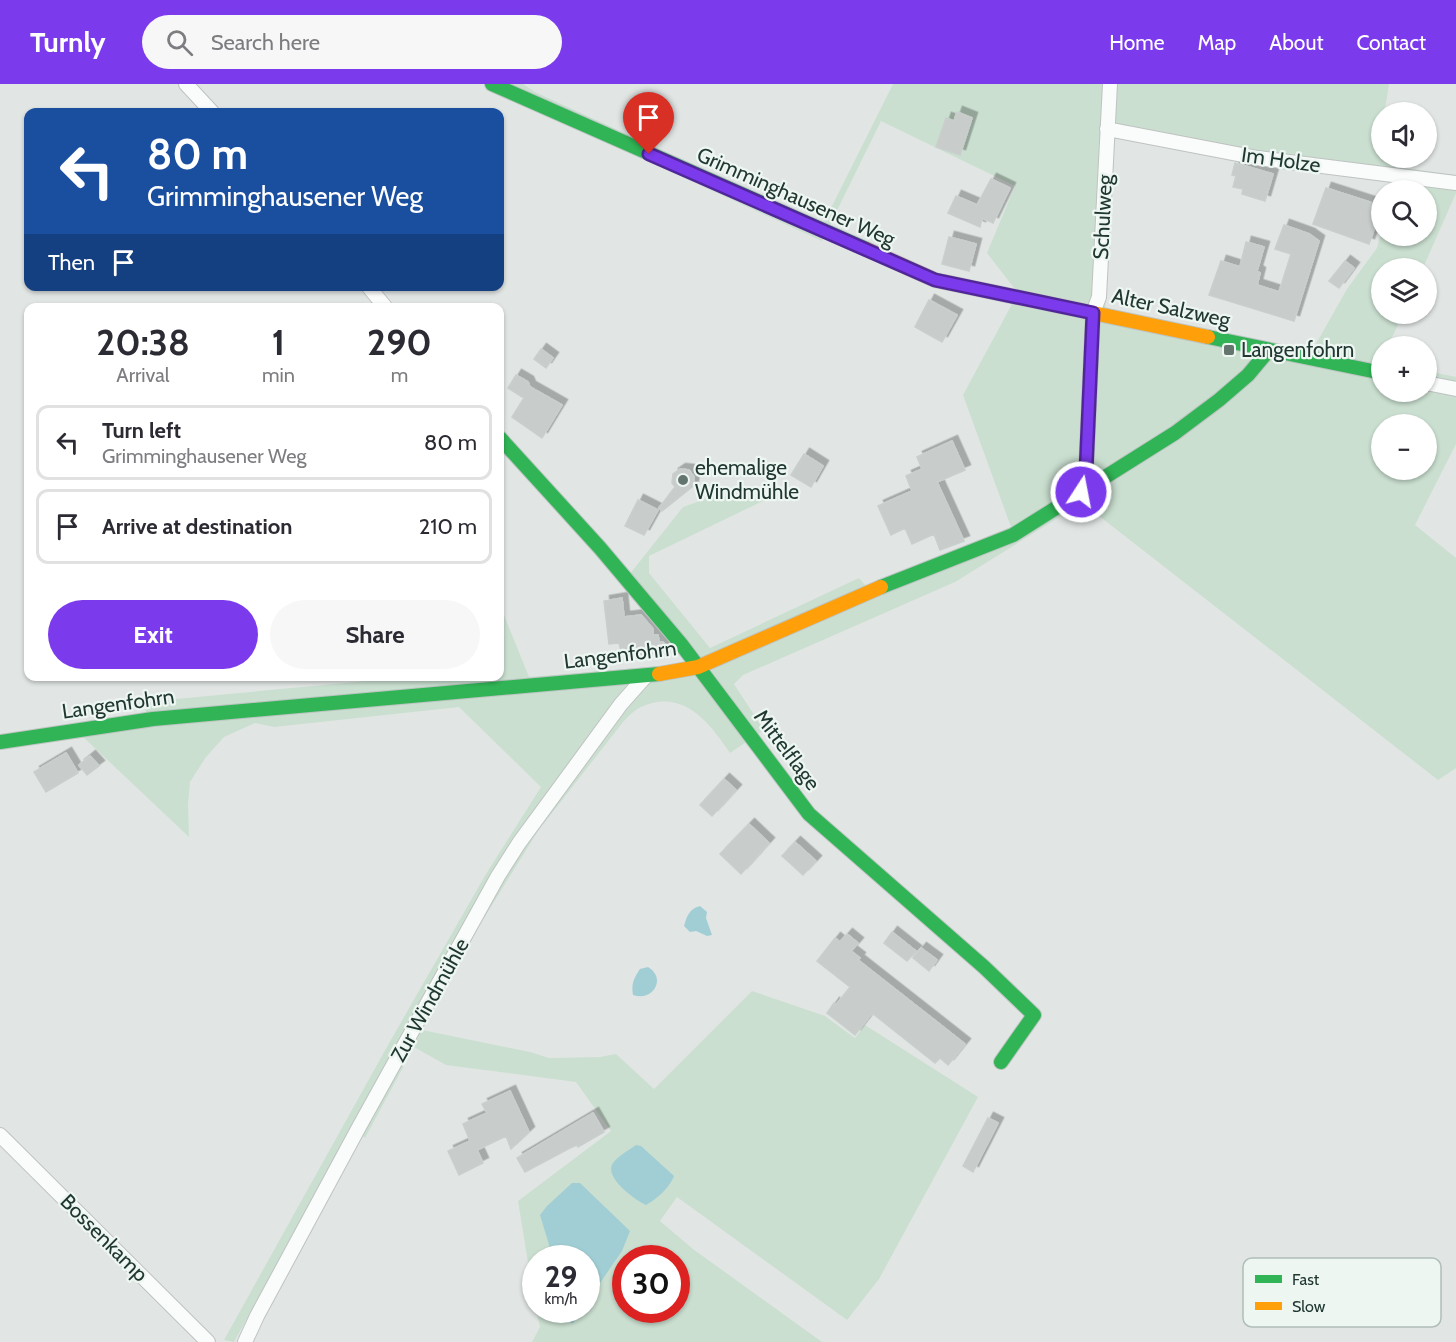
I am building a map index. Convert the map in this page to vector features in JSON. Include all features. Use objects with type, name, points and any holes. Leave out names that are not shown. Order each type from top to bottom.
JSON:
[{"type":"street","points":[[186,84],[208,108]]},
{"type":"street","name":"Schulweg","points":[[1081,492],[1086,471],[1093,313],[1099,297],[1110,84]]},
{"type":"street","name":"Grimminghausener Weg","points":[[498,85],[935,280],[1093,313]]},
{"type":"street","name":"Im Holze","points":[[1107,129],[1258,158],[1456,183]]},
{"type":"street","points":[[372,291],[382,303]]},
{"type":"street","name":"Alter Salzweg","points":[[1093,313],[1371,372]]},
{"type":"street","name":"Langenfohrn","points":[[0,742],[153,719],[444,692],[645,677],[698,667],[875,589],[1013,535],[1175,433],[1248,375],[1269,350]]},
{"type":"street","points":[[1437,385],[1456,389]]},
{"type":"street","name":"Mittelflage","points":[[504,442],[600,548],[698,667],[809,814],[984,967],[1034,1015],[1001,1062]]},
{"type":"street","name":"Zur Windmühle","points":[[245,1342],[359,1127],[498,876],[519,843],[621,704],[645,677]]},
{"type":"street","name":"Bossenkamp","points":[[0,1135],[208,1342]]},
{"type":"green space","points":[[508,84],[523,84],[535,92],[823,224],[893,84],[1389,84],[1386,102],[1371,102],[1371,168],[1405,168],[1456,175],[1456,193],[1437,236],[1437,180],[1387,180],[1257,165],[1113,135],[1105,312],[1312,351],[1347,289],[1378,246],[1433,246],[1427,258],[1371,258],[1371,324],[1398,324],[1393,336],[1371,336],[1371,402],[1437,402],[1437,373],[1456,377],[1456,444],[1415,525],[1456,558],[1456,768],[1438,780],[1085,505],[1079,505],[955,582],[743,675],[734,684],[764,730],[730,753],[704,720],[682,705],[656,702],[641,707],[623,722],[538,831],[461,955],[422,1030],[549,1058],[600,1057],[616,1054],[654,1089],[752,991],[825,1016],[855,1038],[865,1025],[978,1097],[879,1279],[847,1320],[677,1197],[660,1221],[688,1245],[612,1245],[612,1323],[690,1323],[690,1246],[822,1342],[532,1342],[540,1327],[539,1323],[600,1323],[600,1245],[525,1245],[518,1201],[611,1131],[576,1082],[446,1065],[414,1047],[365,1138],[353,1128],[234,1342],[224,1340],[486,874],[541,787],[459,707],[274,727],[255,723],[224,737],[206,757],[190,782],[189,837],[81,735],[148,724],[144,702],[366,681],[504,681],[504,615],[529,677],[676,665],[697,659],[629,575],[683,507],[714,496],[767,499],[649,556],[649,573],[710,648],[859,578],[866,586],[1011,527],[963,395],[1018,293],[987,253],[1015,186],[881,121],[822,241],[503,95]]},
{"type":"water","points":[[700,906],[707,912],[706,918],[712,935],[707,936],[696,931],[690,932],[684,926],[689,913]]},
{"type":"water","points":[[648,967],[656,977],[655,988],[646,995],[633,995],[636,975],[640,969]]},
{"type":"water","points":[[636,1145],[641,1146],[674,1176],[663,1192],[646,1205],[616,1181],[611,1169],[618,1158]]},
{"type":"water","points":[[572,1183],[580,1183],[630,1231],[624,1245],[612,1245],[612,1266],[600,1283],[600,1245],[549,1245],[540,1215]]},
{"type":"building","points":[[957,112],[972,118],[960,155],[936,147],[946,118],[954,121]]},
{"type":"building","points":[[1235,163],[1273,174],[1265,201],[1242,194],[1243,189],[1233,187],[1236,176],[1232,175]]},
{"type":"building","points":[[991,179],[1010,188],[993,223],[982,218],[980,227],[948,213],[956,196],[977,205]]},
{"type":"building","points":[[1326,188],[1371,202],[1369,244],[1313,224]]},
{"type":"building","points":[[1284,225],[1309,234],[1319,241],[1294,321],[1209,295],[1221,261],[1240,267],[1246,242],[1264,247],[1257,271],[1260,273],[1257,285],[1279,292],[1291,254],[1275,249]]},
{"type":"building","points":[[949,237],[976,244],[969,271],[942,264]]},
{"type":"building","points":[[1345,261],[1354,268],[1339,288],[1329,281]]},
{"type":"building","points":[[929,300],[957,315],[942,342],[915,327]]},
{"type":"building","points":[[541,349],[553,358],[546,368],[534,359]]},
{"type":"building","points":[[516,375],[528,382],[530,387],[562,405],[542,438],[512,417],[524,398],[508,388]]},
{"type":"building","points":[[952,441],[965,470],[937,482],[964,541],[940,550],[934,534],[912,544],[905,528],[891,535],[878,506],[912,491],[906,476],[922,469],[917,457]]},
{"type":"building","points":[[804,454],[823,466],[811,487],[791,475]]},
{"type":"building","name":"ehemalige Windmühle","points":[[680,469],[689,470],[694,477],[693,486],[662,511],[659,508],[675,487],[672,483],[673,474]]},
{"type":"building","points":[[638,500],[658,510],[644,535],[625,526]]},
{"type":"building","points":[[622,598],[624,617],[641,615],[653,629],[653,635],[658,635],[659,642],[663,642],[669,648],[670,653],[632,656],[631,650],[621,651],[619,643],[609,644],[604,601]]},
{"type":"building","points":[[66,753],[78,773],[46,792],[34,772]]},
{"type":"building","points":[[90,756],[99,766],[87,775],[79,765]]},
{"type":"building","points":[[724,779],[736,790],[712,816],[700,805]]},
{"type":"building","points":[[749,824],[769,843],[741,874],[720,854]]},
{"type":"building","points":[[795,842],[816,861],[803,875],[782,856]]},
{"type":"building","points":[[892,932],[916,951],[907,961],[884,943]]},
{"type":"building","points":[[847,934],[858,943],[851,951],[860,958],[858,960],[965,1044],[948,1065],[940,1058],[935,1063],[872,1013],[855,1035],[827,1013],[850,987],[817,961],[835,938],[840,942]]},
{"type":"building","points":[[921,948],[937,960],[929,971],[913,958]]},
{"type":"building","points":[[510,1091],[529,1132],[511,1149],[506,1136],[477,1150],[483,1163],[459,1175],[448,1151],[470,1141],[463,1124],[487,1113],[482,1104]]},
{"type":"building","points":[[593,1113],[604,1132],[525,1172],[517,1158]]},
{"type":"building","points":[[988,1118],[998,1123],[973,1172],[963,1166]]},
{"type":"traffic: fast","points":[[492,84],[866,249]]},
{"type":"traffic: fast","points":[[1208,337],[1371,371]]},
{"type":"traffic: fast","points":[[881,587],[1013,535],[1175,433],[1248,375],[1269,350]]},
{"type":"traffic: fast","points":[[504,442],[600,548],[681,644],[809,814],[984,967],[1034,1015],[1001,1062]]},
{"type":"traffic: fast","points":[[0,742],[153,719],[659,674]]},
{"type":"traffic: slow","points":[[866,249],[935,280],[1208,337]]},
{"type":"traffic: slow","points":[[659,674],[698,667],[881,587]]},
{"type":"place","name":"Langenfohrn","points":[[1229,350]]},
{"type":"place","name":"ehemalige Windmühle","points":[[683,480]]},
{"type":"route","points":[[649,154],[903,268],[935,280],[1093,313],[1086,471],[1081,492]]}]
